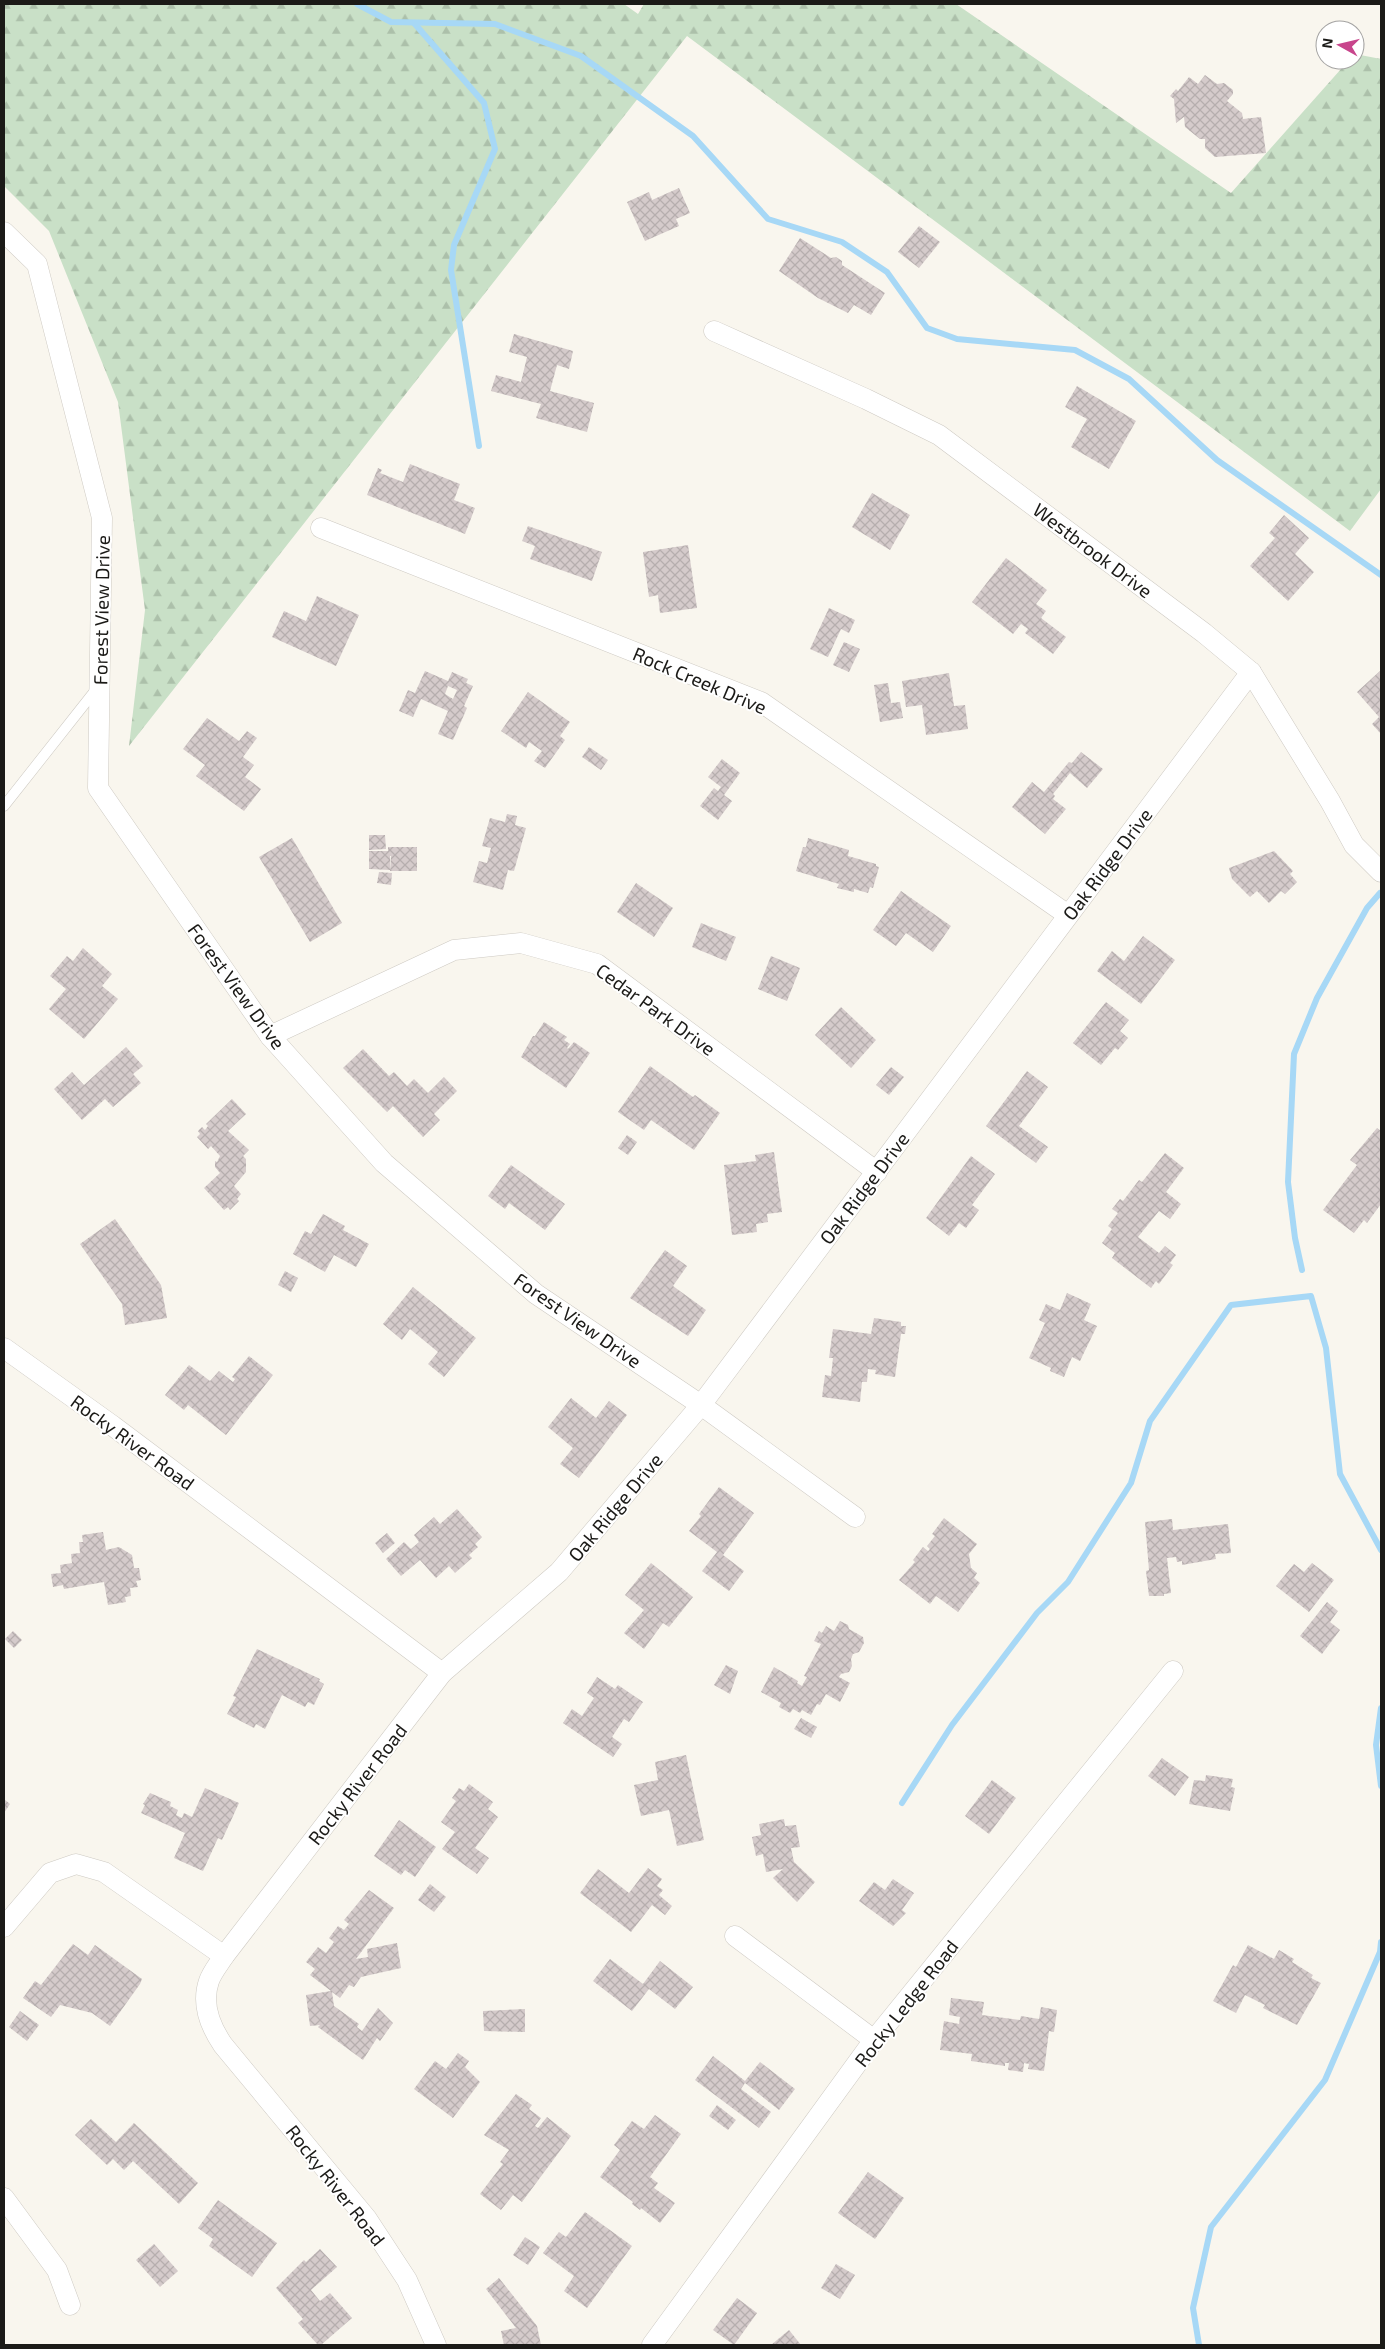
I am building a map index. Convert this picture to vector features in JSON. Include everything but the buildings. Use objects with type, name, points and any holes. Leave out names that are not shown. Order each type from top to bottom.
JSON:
[{"type":"street","name":"Forest View Drive","points":[[4,232],[37,264],[102,518],[98,788],[270,1036],[384,1163],[536,1294],[700,1405],[855,1517]]},
{"type":"street","name":"Westbrook Drive","points":[[714,331],[866,399],[939,435],[1204,633],[1251,672],[1330,801],[1354,845],[1381,872]]},
{"type":"street","name":"Rock Creek Drive","points":[[321,528],[761,702],[1068,915]]},
{"type":"street","name":"Oak Ridge Drive","points":[[442,1673],[559,1572],[700,1405],[1251,672]]},
{"type":"street","name":"Cedar Park Drive","points":[[270,1036],[454,950],[521,943],[597,964],[877,1172]]},
{"type":"street","name":"Rocky River Road","points":[[4,1348],[113,1426],[442,1673],[224,1956],[209,1981],[206,2005],[211,2027],[223,2045],[367,2219],[407,2280],[436,2345]]},
{"type":"street","name":"Rocky Ledge Road","points":[[652,2345],[874,2040],[1173,1671]]},
{"type":"street","points":[[4,1927],[50,1873],[76,1864],[104,1872],[224,1956]]},
{"type":"street","points":[[735,1936],[874,2040]]},
{"type":"street","points":[[4,2198],[57,2270],[70,2305]]},
{"type":"lane","points":[[4,806],[100,685]]},
{"type":"green space","points":[[4,4],[624,4],[638,14],[644,4],[956,4],[1231,193],[1340,70],[1365,70],[1365,56],[1381,59],[1381,489],[1350,531],[687,36],[129,746],[145,610],[118,402],[49,231],[4,186]]},
{"type":"waterway","points":[[357,4],[391,22],[495,24],[581,56],[693,136],[768,219],[842,242],[887,272],[927,328],[957,339],[1075,350],[1129,379],[1217,460],[1381,575]]},
{"type":"waterway","points":[[414,23],[484,103],[495,149],[454,245],[451,270],[479,446]]},
{"type":"waterway","points":[[1302,1270],[1295,1238],[1288,1182],[1294,1054],[1317,998],[1367,908],[1380,893]]},
{"type":"waterway","points":[[902,1803],[952,1725],[1037,1613],[1068,1582],[1131,1483],[1150,1421],[1231,1305],[1311,1296],[1326,1348],[1340,1474],[1381,1550]]},
{"type":"waterway","points":[[1381,1708],[1376,1745],[1381,1786]]},
{"type":"waterway","points":[[1199,2345],[1193,2308],[1211,2227],[1325,2080],[1380,1952],[1381,1942]]}]
